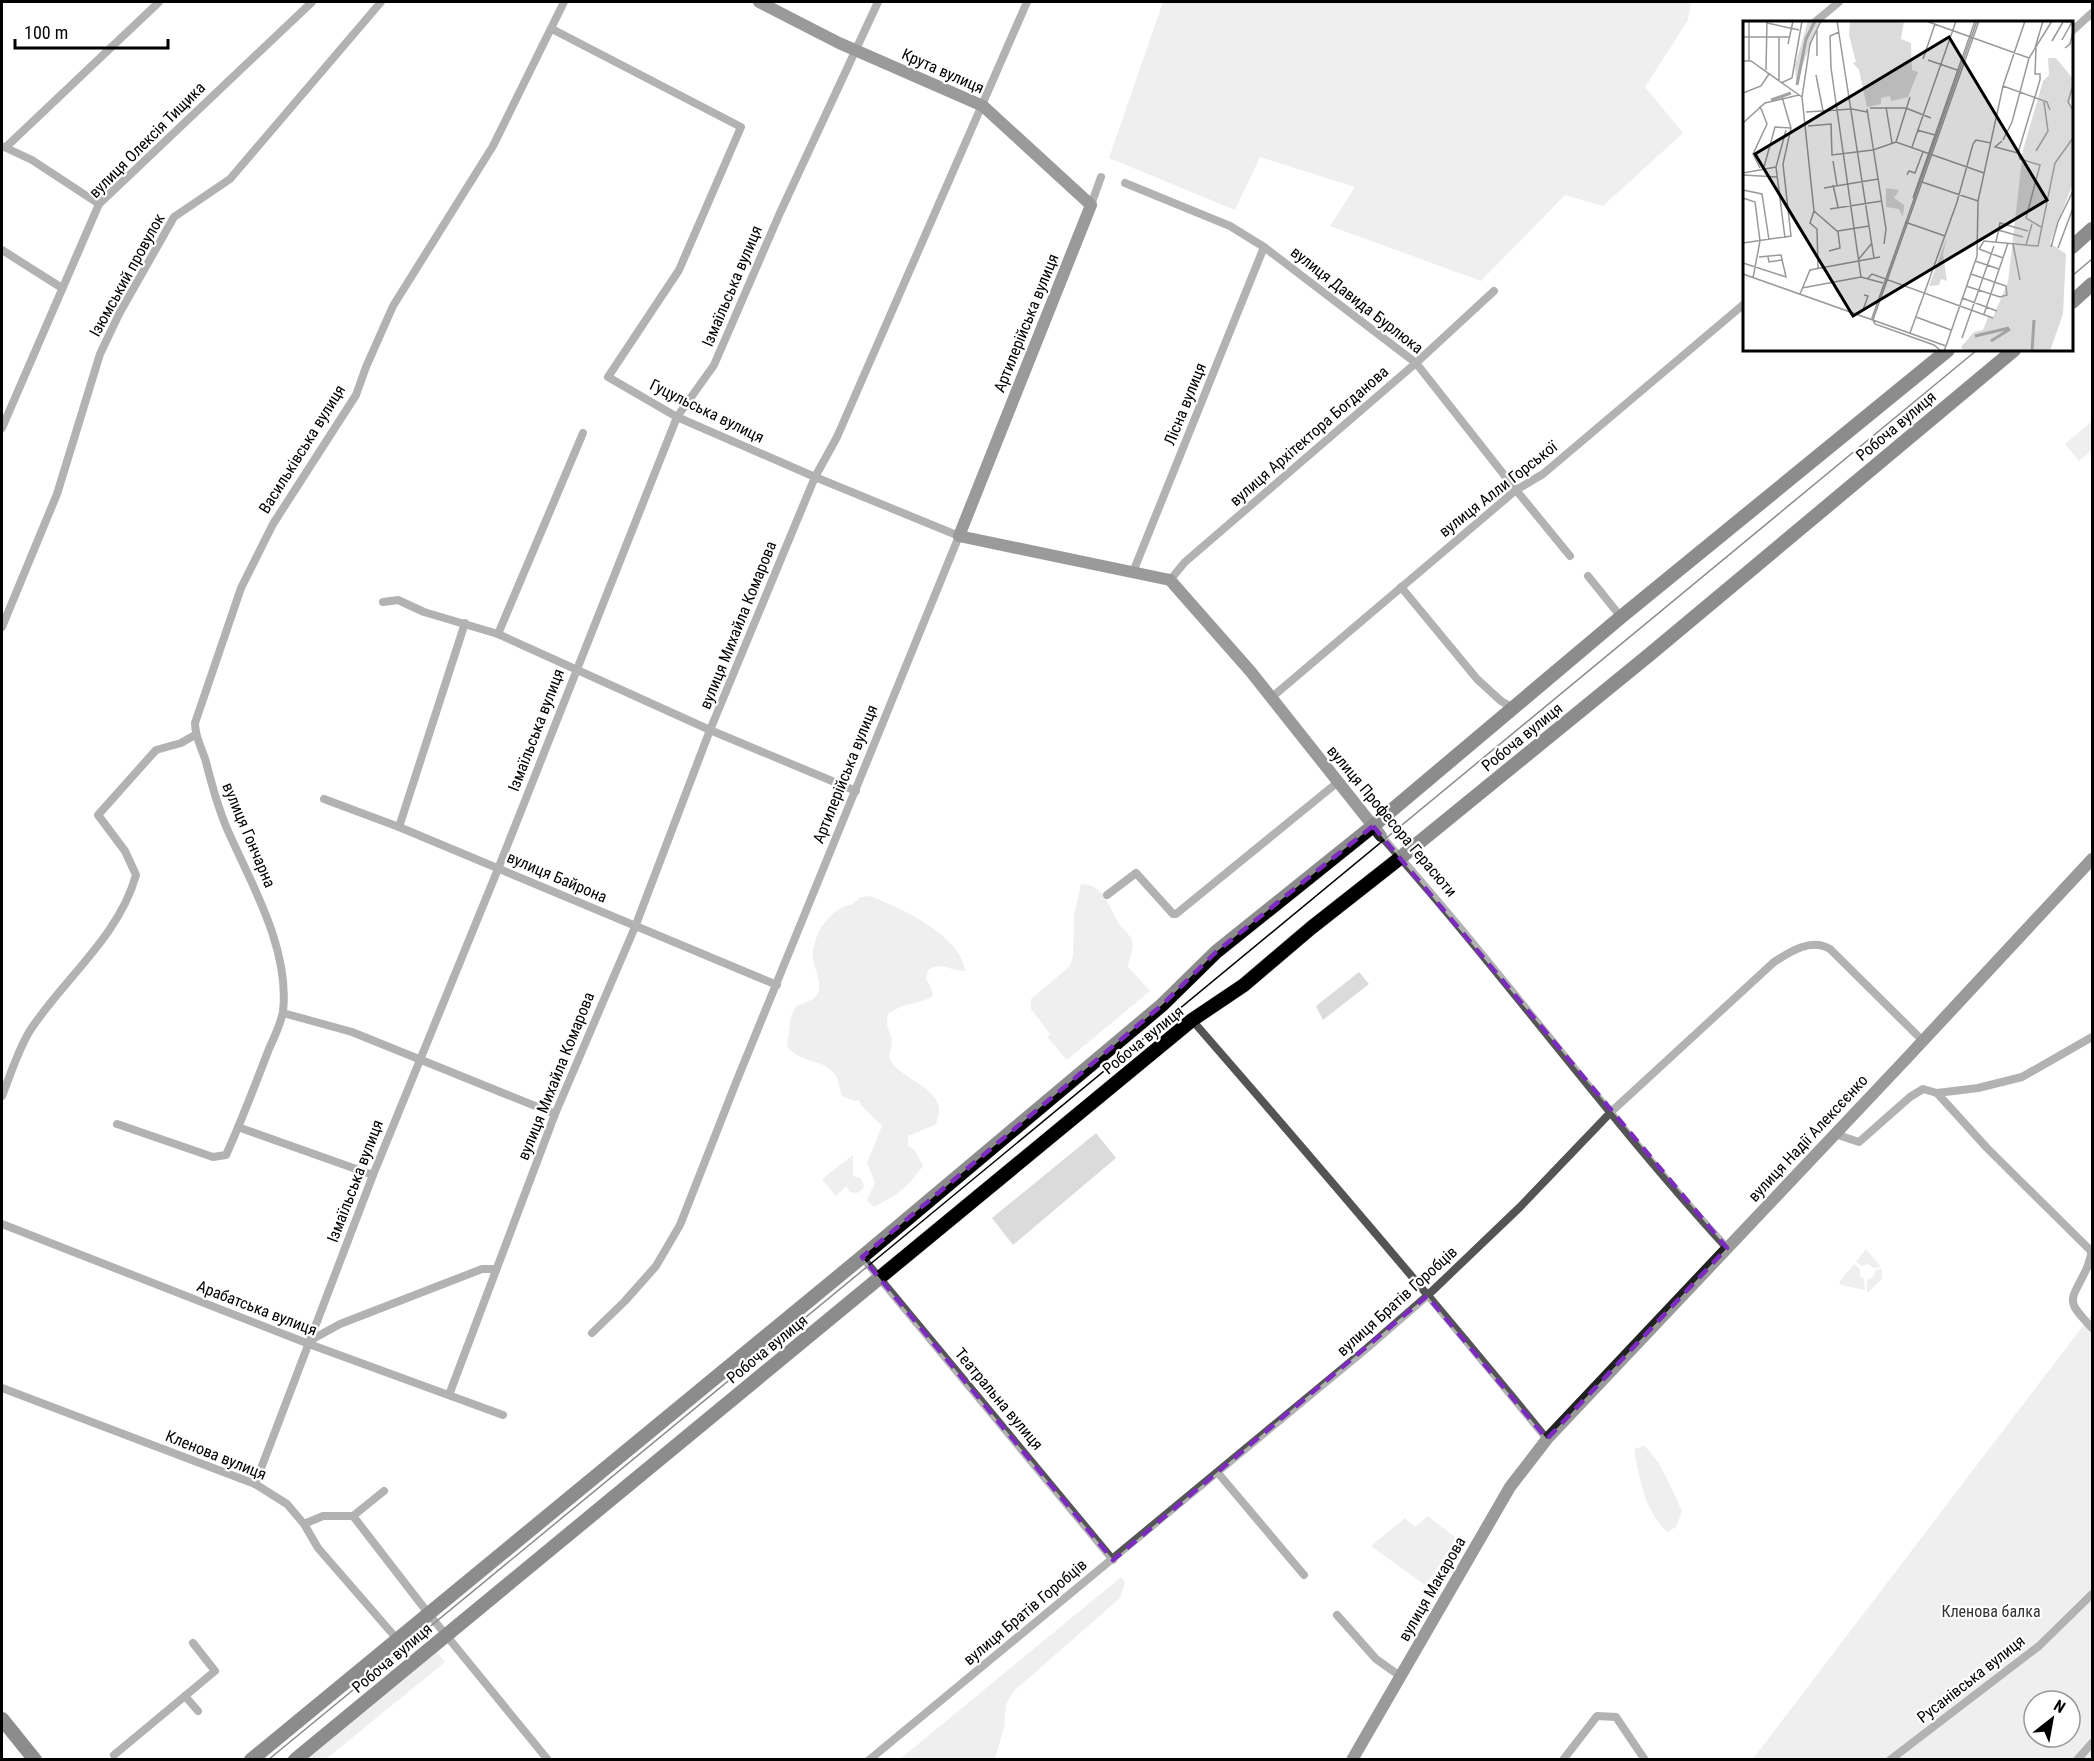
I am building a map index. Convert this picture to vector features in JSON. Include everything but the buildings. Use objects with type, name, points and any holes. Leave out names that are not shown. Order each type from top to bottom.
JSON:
[{"type":"main road","points":[[2073,246],[2092,229]]},
{"type":"main road","points":[[2073,301],[2092,284]]},
{"type":"main road","name":"Робоча вулиця","points":[[250,1760],[862,1257],[1162,1005],[1216,952],[1377,831],[1513,708],[1947,351]]},
{"type":"main road","name":"Робоча вулиця","points":[[295,1760],[1192,1020],[1244,985],[1311,928],[1649,655],[2013,351]]},
{"type":"main road","points":[[2,1719],[35,1760]]},
{"type":"street","points":[[99,204],[32,160],[4,147],[159,2]]},
{"type":"street","name":"вулиця Олексія Тищика","points":[[2,428],[99,204],[312,2]]},
{"type":"street","name":"Ізюмський провулок","points":[[2,627],[57,494],[100,354],[119,314],[174,217],[230,179],[381,2]]},
{"type":"street","name":"Васильківська вулиця","points":[[195,735],[195,723],[242,588],[273,524],[356,395],[393,306],[493,146],[564,2]]},
{"type":"street","name":"Крута вулиця","points":[[759,2],[856,51],[982,106],[1091,205]]},
{"type":"street","name":"Ізмаїльська вулиця","points":[[255,1484],[373,1175],[498,869],[677,417],[714,365],[779,214],[878,2]]},
{"type":"street","name":"вулиця Михайла Комарова","points":[[449,1395],[555,1114],[635,927],[710,730],[815,477],[837,437],[1026,2]]},
{"type":"street","points":[[1816,21],[1839,2]]},
{"type":"street","points":[[2073,30],[2092,13]]},
{"type":"street","name":"Гуцульська вулиця","points":[[552,29],[741,126],[679,270],[608,377],[677,417],[959,536]]},
{"type":"street","points":[[1091,205],[1101,177]]},
{"type":"street","name":"вулиця Давида Бурлюка","points":[[1125,183],[1230,226],[1264,247],[1416,363],[1570,556]]},
{"type":"street","name":"Артилерійська вулиця","points":[[592,1333],[625,1302],[656,1266],[680,1225],[1091,205]]},
{"type":"street","name":"Лісна вулиця","points":[[1133,572],[1264,247]]},
{"type":"street","points":[[2,250],[62,288]]},
{"type":"street","name":"вулиця Архітектора Богданова","points":[[1170,580],[1185,562],[1416,363],[1494,291]]},
{"type":"street","name":"вулиця Алли Горської","points":[[1271,698],[1516,490],[1543,474],[1743,305]]},
{"type":"street","points":[[498,634],[584,433]]},
{"type":"street","points":[[959,536],[1170,580]]},
{"type":"street","points":[[1588,576],[1622,617]]},
{"type":"street","name":"вулиця Професора Герасюти","points":[[1170,580],[1271,698],[1377,831],[1463,931],[1666,1179],[1727,1248]]},
{"type":"street","points":[[1401,587],[1490,692],[1513,708]]},
{"type":"street","points":[[383,602],[399,600],[424,612],[498,634],[710,730],[856,791]]},
{"type":"street","points":[[399,827],[465,623]]},
{"type":"street","points":[[2,1096],[30,1030],[104,937],[132,890],[136,875],[125,851],[98,814],[156,750],[181,743],[195,735]]},
{"type":"street","name":"вулиця Гончарна","points":[[117,1124],[213,1157],[226,1155],[283,1013],[283,978],[273,936],[260,897],[224,821],[195,735]]},
{"type":"street","points":[[1107,895],[1136,873],[1173,914],[1176,914],[1338,782]]},
{"type":"street","name":"вулиця Байрона","points":[[324,799],[399,827],[777,985]]},
{"type":"street","name":"вулиця Надії Алексєєнко","points":[[1547,1439],[2092,859]]},
{"type":"street","name":"вулиця Братів Горобців","points":[[869,1760],[1303,1404],[1426,1296],[1520,1207],[1611,1112],[1774,962],[1793,950],[1822,944],[1830,949],[1923,1041]]},
{"type":"street","points":[[283,1013],[352,1032],[555,1114]]},
{"type":"street","points":[[1192,1020],[1322,1170],[1426,1296],[1464,1337],[1547,1439]]},
{"type":"street","points":[[1835,1134],[1859,1142],[1910,1096],[1923,1089],[1937,1093],[1978,1088],[2025,1076],[2092,1037]]},
{"type":"street","points":[[1937,1093],[2092,1252],[2088,1268],[2073,1293],[2074,1308],[2092,1328]]},
{"type":"street","points":[[238,1127],[373,1175]]},
{"type":"street","name":"Арабатська вулиця","points":[[2,1224],[503,1415]]},
{"type":"street","name":"Театральна вулиця","points":[[862,1257],[1113,1560]]},
{"type":"street","points":[[310,1342],[340,1324],[482,1269],[496,1269]]},
{"type":"street","name":"Кленова вулиця","points":[[2,1388],[255,1484],[287,1504],[304,1524],[318,1548],[397,1639]]},
{"type":"street","name":"вулиця Макарова","points":[[1352,1760],[1507,1492],[1547,1439]]},
{"type":"street","points":[[1218,1473],[1304,1575]]},
{"type":"street","points":[[304,1524],[323,1516],[353,1516],[384,1491]]},
{"type":"street","points":[[353,1516],[428,1613],[548,1760]]},
{"type":"street","name":"Русанівська вулиця","points":[[1890,1760],[2039,1646],[2092,1594]]},
{"type":"street","points":[[1337,1615],[1376,1659],[1400,1676]]},
{"type":"street","points":[[114,1755],[215,1671],[193,1643]]},
{"type":"street","points":[[185,1696],[198,1711]]},
{"type":"street","points":[[1563,1760],[1597,1716],[1616,1717],[1645,1760]]},
{"type":"street","points":[[2077,1760],[2092,1743]]},
{"type":"highlighted area","points":[[1373,826],[1727,1248],[1547,1439],[1427,1296],[1113,1560],[862,1257],[1162,1005],[1216,952]]},
{"type":"green space","points":[[1163,2],[1691,2],[1688,20],[1645,87],[1683,133],[1603,206],[1565,195],[1481,281],[1330,226],[1355,187],[1260,157],[1235,210],[1109,158]]},
{"type":"green space","points":[[2091,422],[2092,450],[2079,461],[2065,444]]},
{"type":"green space","points":[[1081,884],[1096,888],[1101,893],[1120,925],[1131,938],[1133,947],[1128,967],[1150,991],[1067,1060],[1047,1037],[1050,1034],[1031,1009],[1031,999],[1070,966],[1073,956],[1074,915]]},
{"type":"green space","points":[[870,896],[912,915],[941,935],[953,946],[961,958],[965,971],[943,966],[928,970],[926,979],[933,996],[900,1007],[888,1014],[887,1026],[892,1041],[890,1060],[899,1070],[933,1096],[938,1104],[939,1113],[935,1125],[908,1136],[908,1145],[915,1151],[923,1166],[897,1194],[874,1207],[867,1200],[875,1183],[867,1163],[882,1126],[859,1100],[855,1101],[842,1096],[832,1070],[799,1056],[787,1046],[791,1016],[796,1006],[813,999],[819,990],[813,956],[819,932],[837,910],[860,897]]},
{"type":"green space","points":[[1359,972],[1369,984],[1323,1020],[1316,1006]]},
{"type":"green space","points":[[1096,1133],[1116,1158],[1013,1245],[992,1218]]},
{"type":"green space","points":[[853,1155],[853,1176],[860,1178],[864,1185],[863,1189],[857,1193],[850,1192],[846,1186],[836,1196],[822,1179]]},
{"type":"green space","points":[[1866,1249],[1881,1267],[1874,1268],[1868,1264],[1862,1266],[1856,1262]]},
{"type":"green space","points":[[1854,1264],[1860,1269],[1865,1290],[1841,1285],[1839,1282]]},
{"type":"green space","points":[[1882,1269],[1882,1279],[1867,1293],[1867,1280],[1873,1277],[1876,1270]]},
{"type":"green space","name":"Кленова балка","points":[[2092,1314],[2092,1759],[1752,1760]]},
{"type":"green space","points":[[1644,1446],[1661,1467],[1682,1511],[1676,1527],[1667,1532],[1653,1514],[1641,1483],[1634,1449]]},
{"type":"green space","points":[[1428,1516],[1456,1538],[1426,1586],[1371,1546],[1405,1518],[1415,1527]]},
{"type":"green space","points":[[1121,1577],[1125,1582],[1120,1598],[1013,1692],[1006,1704],[1004,1727],[995,1759],[900,1759]]},
{"type":"green space","points":[[437,1652],[445,1662],[326,1759],[313,1759],[310,1756]]},
{"type":"tram line","points":[[2073,275],[2092,259]]},
{"type":"tram line","points":[[268,1760],[1976,351]]}]
